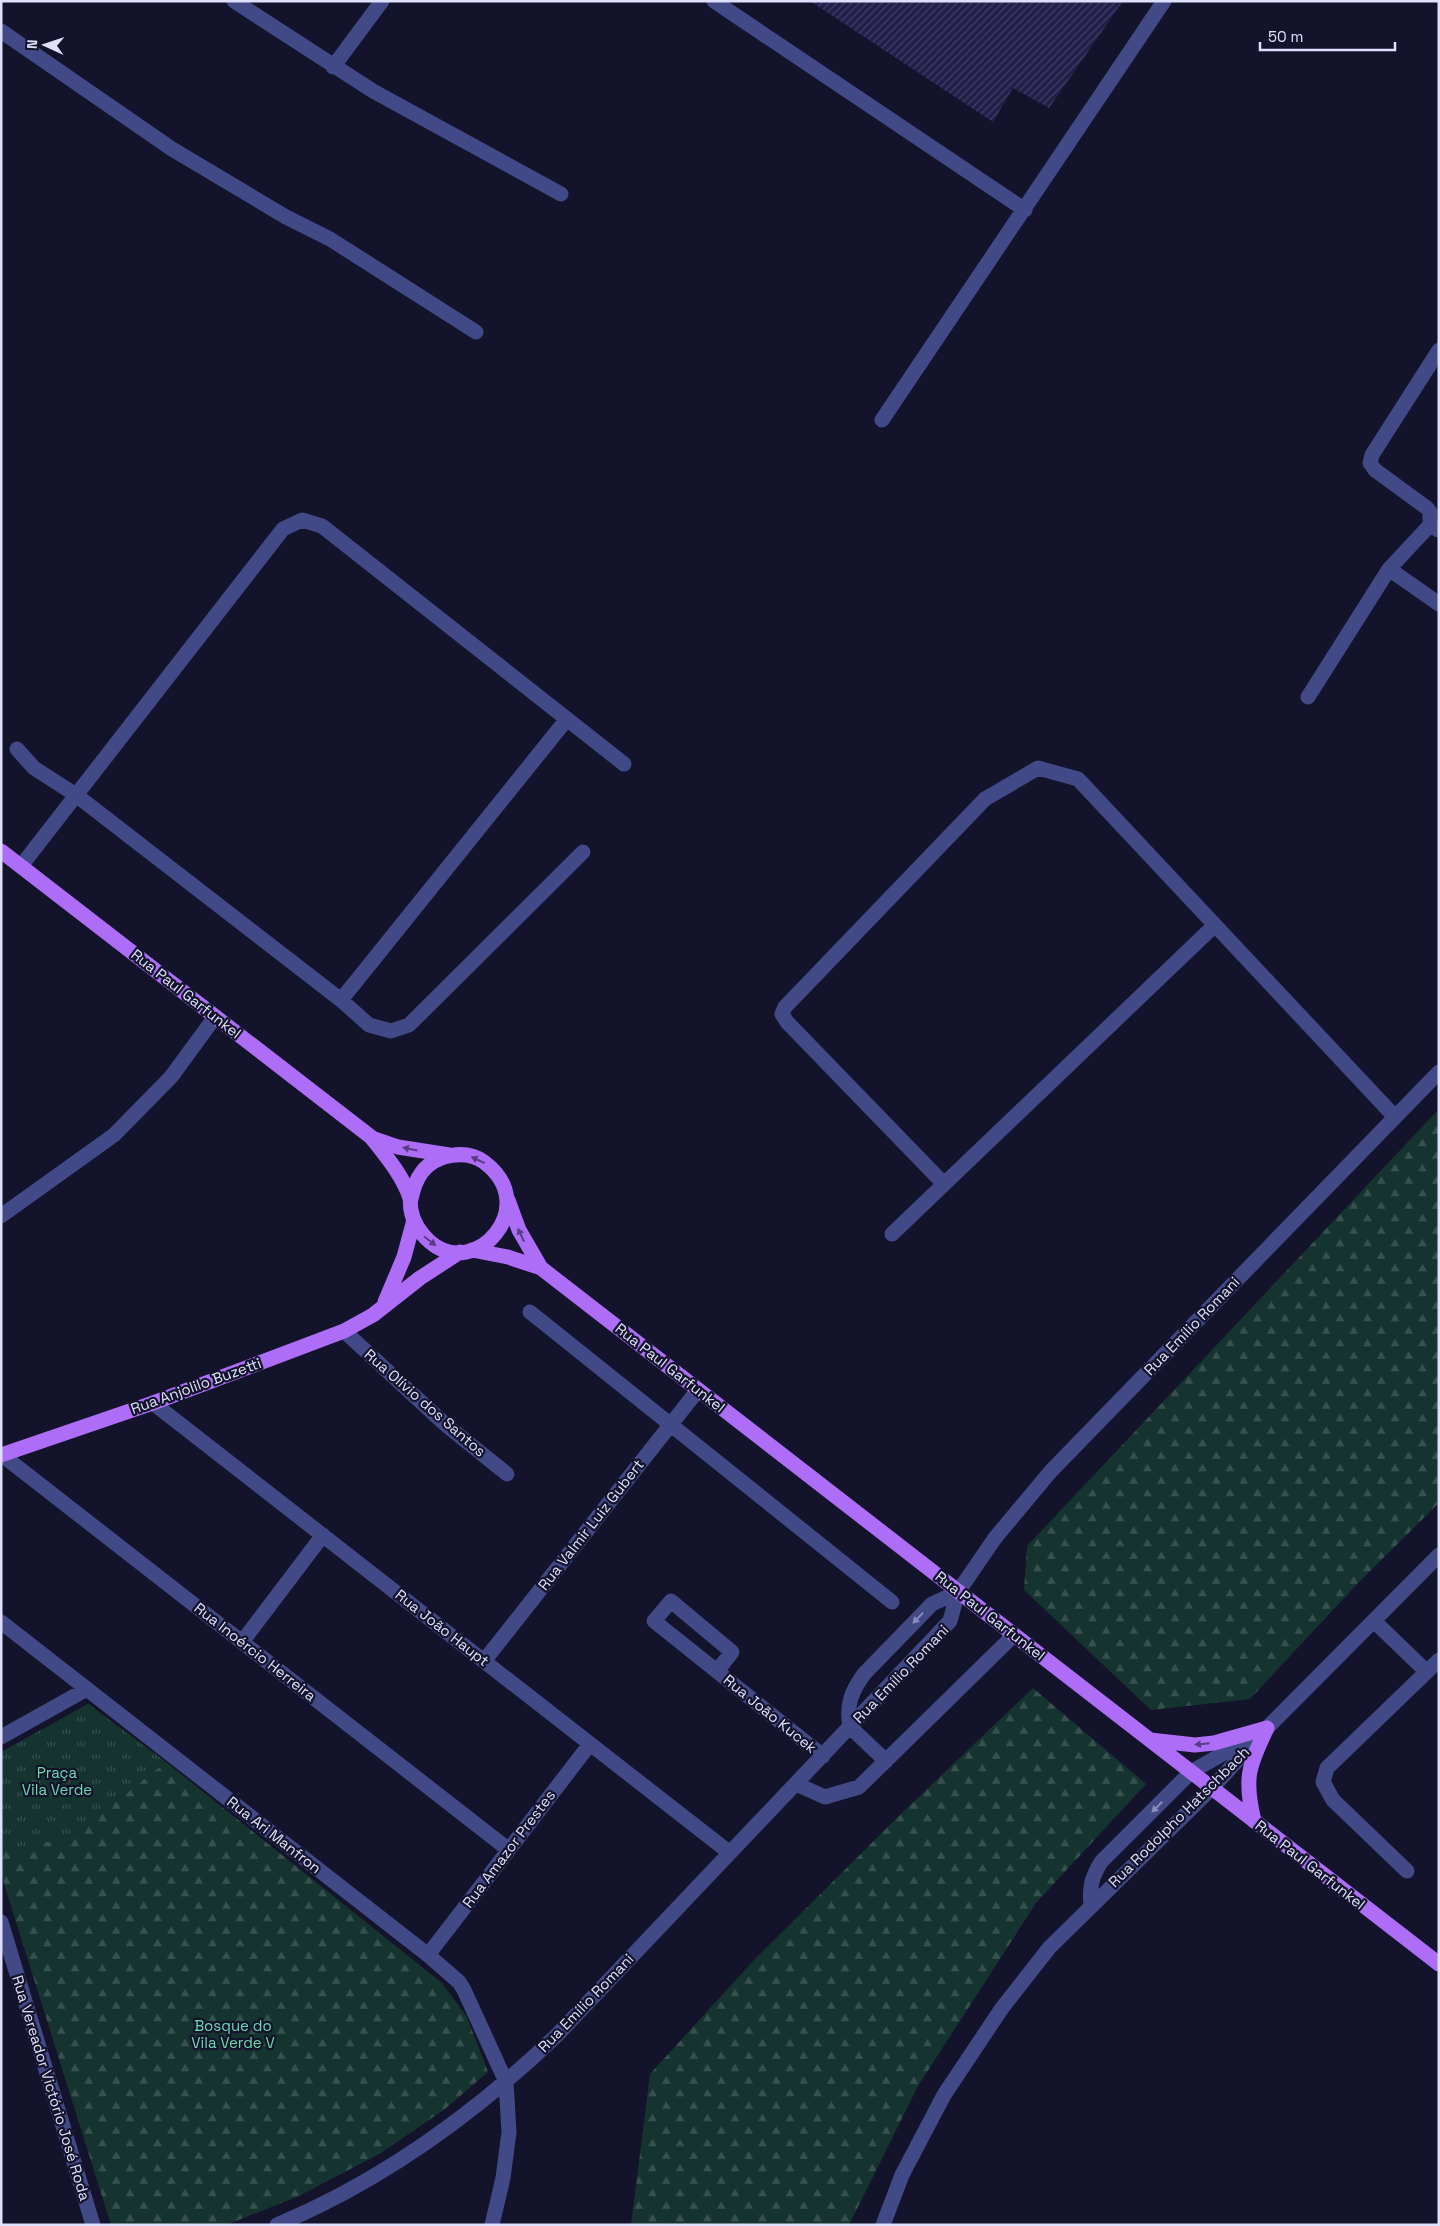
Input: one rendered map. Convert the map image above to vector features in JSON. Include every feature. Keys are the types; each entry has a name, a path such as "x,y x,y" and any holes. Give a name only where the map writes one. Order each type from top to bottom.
{"main road":[{"name":"Rua Paul Garfunkel","path":"1,851 372,1138 394,1168 410,1199"},
{"name":"Rua Paul Garfunkel","path":"372,1138 406,1149 450,1155"},
{"path":"450,1155 466,1155 481,1160 494,1170 503,1183 507,1198 506,1212 495,1236 484,1245 466,1251 445,1250 432,1244 421,1233 414,1220 410,1199 415,1184 423,1170 436,1160 450,1155"},
{"name":"Rua Paul Garfunkel","path":"507,1198 522,1236 541,1268"},
{"path":"385,1304 404,1256 414,1220"},
{"name":"Rua Paul Garfunkel","path":"466,1251 508,1257 541,1268 1439,1964"},
{"name":"Rua Anjolilo Buzetti","path":"1,1455 154,1403 344,1331 373,1315 385,1304 466,1251"},
{"path":"1148,1739 1195,1745 1267,1728"},
{"path":"1254,1821 1248,1798 1250,1767 1267,1728"}],"street":[{"path":"234,1 373,92 561,194"},
{"path":"333,66 382,1"},
{"path":"714,1 1025,210"},
{"path":"882,420 1164,1"},
{"path":"1,32 172,149 286,217 330,239 476,332"},
{"path":"1308,697 1389,570 1434,528 1430,512 1427,508 1376,470 1370,463 1372,455 1439,350"},
{"path":"21,866 283,529 302,520 322,526 624,764"},
{"path":"1389,570 1439,604"},
{"path":"341,1000 567,719"},
{"path":"17,749 34,768 76,795 341,1000 369,1025 391,1031 409,1024 583,852"},
{"path":"944,1184 786,1022 782,1014 785,1007 985,799 1038,768 1078,779 1395,1117"},
{"path":"892,1234 1215,926"},
{"path":"1,1216 114,1135 171,1078 215,1017"},
{"name":"Rua Emílio Romani","path":"278,2225 294,2221 360,2183 464,2116 506,2082 558,2034 950,1622 958,1592 995,1538 1051,1471 1439,1072"},
{"path":"530,1312 892,1602"},
{"name":"Rua Olívio dos Santos","path":"344,1331 446,1425 507,1474"},
{"name":"Rua Valmir Luiz Gubert","path":"484,1661 698,1390"},
{"name":"Rua João Haupt","path":"154,1403 730,1853"},
{"name":"Rua Inoércio Herreira","path":"1,1455 509,1850"},
{"path":"242,1642 323,1535"},
{"name":"Rua Rodolpho Hatschbach","path":"883,2225 902,2175 922,2134 969,2057 1028,1973 1049,1948 1091,1905 1212,1788 1267,1728 1439,1555"},
{"name":"Rua Emílio Romani","path":"850,1727 848,1714 849,1700 864,1674 932,1604 958,1592"},
{"name":"Rua João Kucek","path":"716,1671 732,1652 671,1601 654,1621 716,1671 822,1756"},
{"path":"1374,1620 1427,1672"},
{"name":"Rua Ari Manfron","path":"1,1622 428,1955 459,1982 506,2082"},
{"path":"796,1784 825,1797 859,1787 1014,1635"},
{"path":"1407,1871 1333,1800 1323,1782 1327,1768 1439,1660"},
{"path":"1,1737 87,1690"},
{"path":"850,1727 886,1761"},
{"name":"Rua Rodolpho Hatschbach","path":"1091,1905 1090,1890 1093,1876 1102,1862 1191,1772 1267,1728"},
{"name":"Rua Amazor Prestes","path":"428,1955 590,1744"},
{"name":"Rua Vereador Victório José Roda","path":"1,1922 93,2225"},
{"path":"492,2225 503,2178 508,2139 506,2082"}],"green space":[{"path":"1439,1109 1439,1503 1360,1581 1250,1699 1151,1710 1024,1590 1027,1546"},
{"path":"1033,1688 1146,1784 1036,1903 918,2086 849,2225 631,2225 650,2074 754,1960 904,1811"},
{"name":"Bosque do Vila Verde V","path":"88,1704 166,1762 442,1983 467,2017 488,2072 445,2109 381,2153 299,2196 226,2225 111,2225 1,1874 1,1753"},
{"name":"Praça Vila Verde","path":"88,1704 166,1762 73,1836 1,1853 1,1752"}],"building":[{"path":"810,1 1123,1 1049,108 1013,88 993,122"}]}
